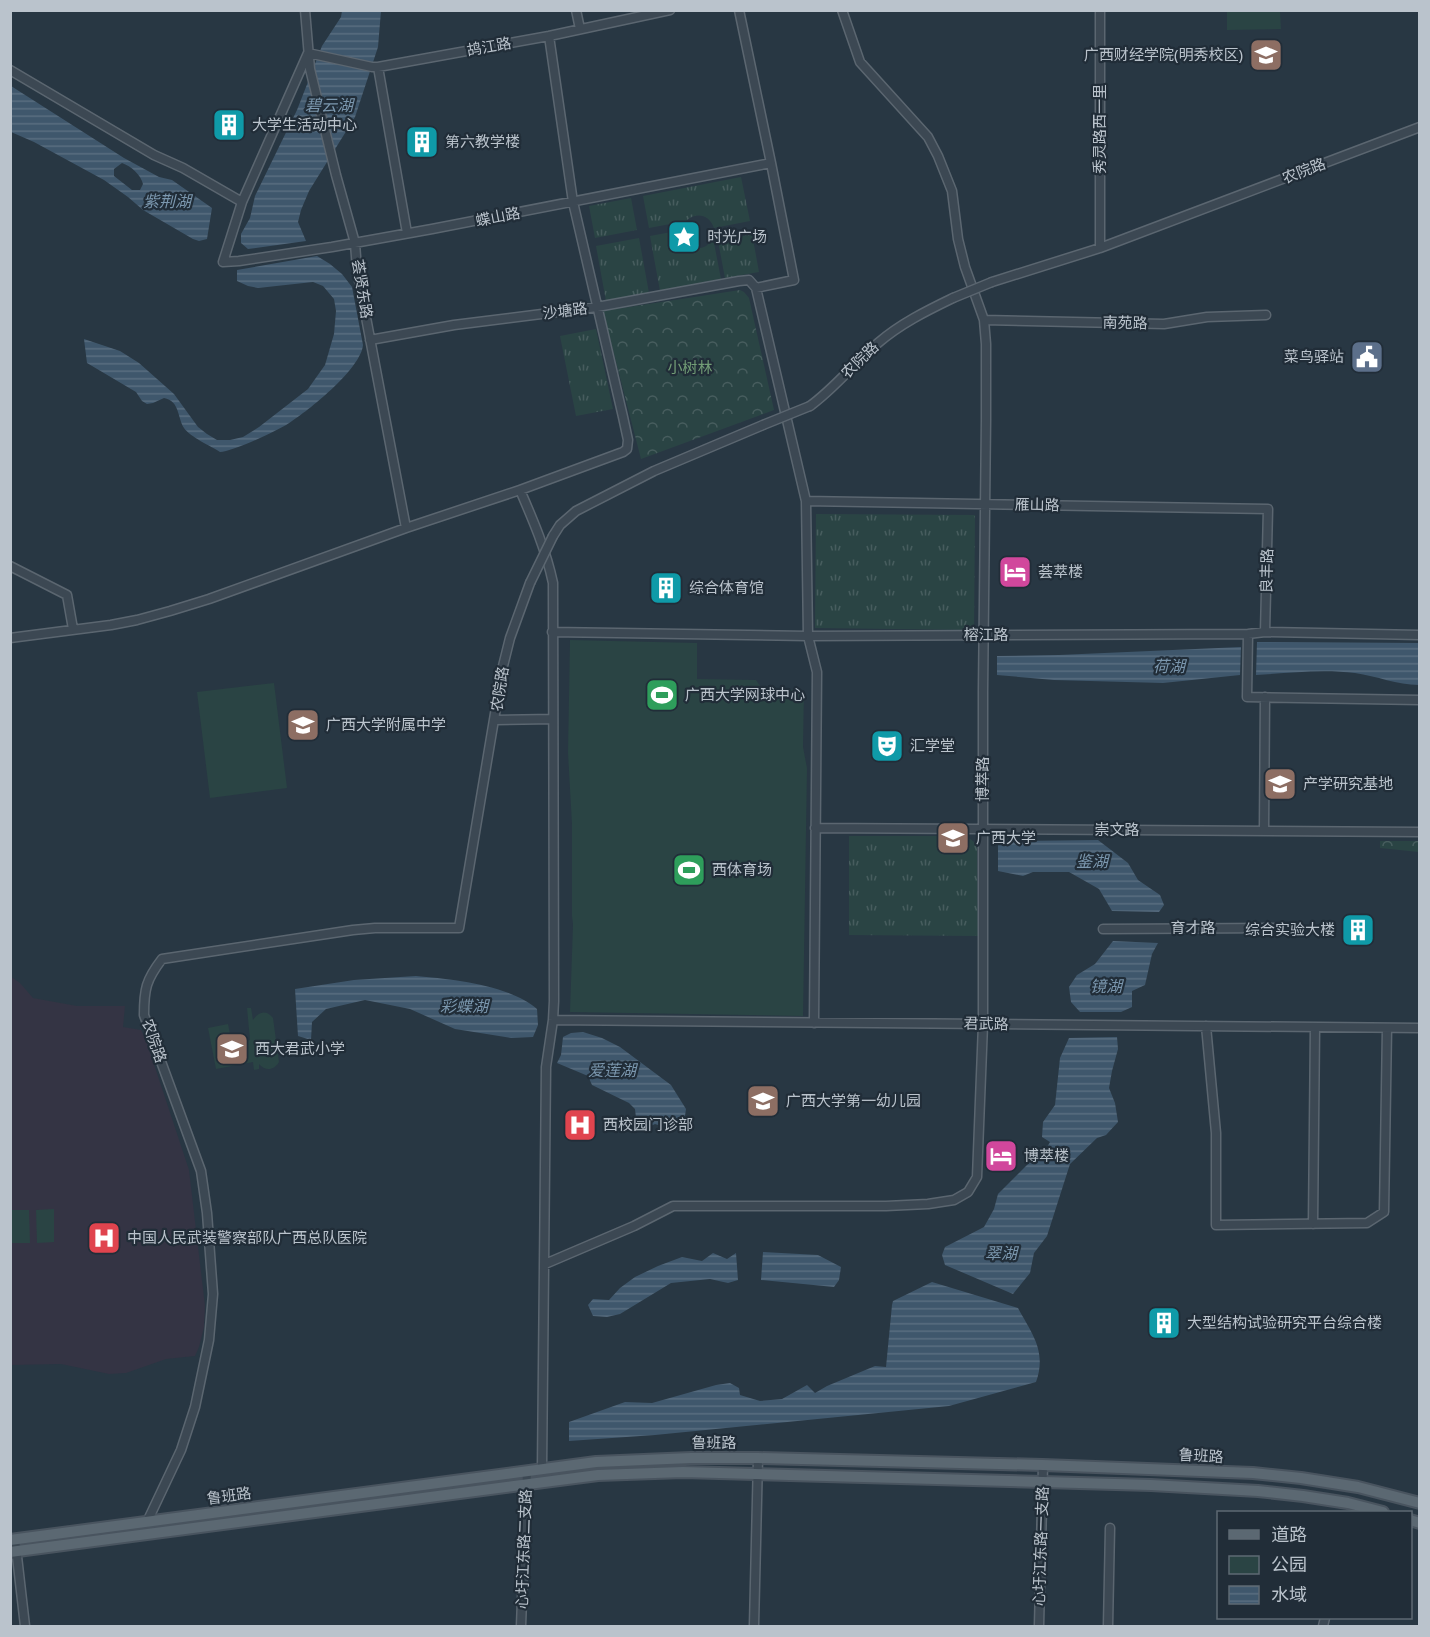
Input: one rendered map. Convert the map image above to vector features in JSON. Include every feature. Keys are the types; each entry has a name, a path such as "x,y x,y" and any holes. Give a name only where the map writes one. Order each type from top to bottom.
{"main road":[{"name":"鲁班路","path":"13,1539 608,1461 692,1458 1043,1465 1253,1473 1358,1487 1419,1503"},
{"name":"鲁班路","path":"13,1551 598,1475 683,1472 1151,1485 1258,1491 1348,1503 1379,1511"}],"street":[{"name":"荟贤东路","path":"305,10 312,54 310,69 355,243 357,270 406,528"},
{"path":"576,10 580,29"},
{"name":"鸪江路","path":"312,54 375,67 549,36 670,10"},
{"path":"738,10 794,280 756,288 807,501 808,636 817,672 814,1023"},
{"name":"博萃路","path":"545,1264 634,1226 673,1206 928,1204 954,1200 969,1192 977,1177 983,1024 986,344 984,321 958,239 952,191 938,156 927,137 861,62 842,10"},
{"name":"秀灵路西一里","path":"1100,10 1100,248"},
{"path":"10,638 128,622 170,611 623,452 629,445 573,202 549,36"},
{"path":"10,70 154,155 183,168 242,202 312,54"},
{"path":"375,67 407,233"},
{"name":"农院路","path":"147,1522 181,1450 195,1407 209,1340 213,1294 207,1213 201,1171 144,1016 144,996 150,974 162,959 353,930 459,928 503,666 510,638 530,583 553,536 560,525 576,511 654,471 810,406 825,395 867,352 892,331 919,314 953,298 993,282 1100,248 1419,127"},
{"name":"蝶山路","path":"242,202 223,262 355,243 771,163"},
{"name":"沙塘路","path":"370,340 454,325 597,307 739,281 749,280 756,288"},
{"name":"南苑路","path":"984,321 1164,324 1207,317 1266,315"},
{"path":"520,490 548,561 553,583 553,1020 546,1067 542,1469"},
{"name":"雁山路","path":"807,501 1268,509"},
{"name":"良丰路","path":"1265,632 1268,509"},
{"path":"10,566 67,595 73,629"},
{"name":"榕江路","path":"552,632 808,636 1248,634 1265,632 1419,635"},
{"path":"1248,634 1247,697 1419,700"},
{"path":"1264,831 1265,698"},
{"path":"495,720 553,719"},
{"name":"崇文路","path":"815,828 1419,832"},
{"name":"育才路","path":"1103,929 1284,928"},
{"name":"君武路","path":"553,1020 1419,1028"},
{"path":"1206,1026 1216,1133 1216,1225 1368,1224 1384,1212 1387,1028"},
{"path":"1313,1224 1315,1027"},
{"path":"754,1626 758,1458"},
{"name":"心圩江东路一支路","path":"1039,1626 1043,1465"},
{"name":"心圩江东路二支路","path":"521,1626 526,1471"},
{"path":"1108,1626 1110,1528"},
{"path":"13,1539 25,1626"}],"shaded area":[{"name":"中国人民武装警察部队广西总队医院","path":"10,976 20,983 33,998 77,1006 125,1006 123,1027 141,1030 146,1040 189,1170 205,1306 204,1327 195,1356 166,1359 126,1373 109,1374 61,1364 11,1365"}],"green space":[{"path":"1227,11 1280,11 1281,29 1227,30"},
{"path":"741,177 750,221 714,228 706,217 694,216 686,221 649,228 643,196"},
{"path":"631,198 637,230 595,238 589,206"},
{"path":"682,230 684,241 692,247 703,247 713,238 721,279 660,291 650,236"},
{"path":"752,234 759,272 725,278 718,241"},
{"path":"639,238 649,293 606,301 596,246"},
{"name":"小树林","path":"740,290 749,298 774,410 641,459 603,311"},
{"path":"596,329 613,409 576,416 560,336"},
{"path":"816,514 975,515 974,630 815,628"},
{"name":"西体育场","path":"570,640 697,643 697,679 756,680 762,689 804,690 803,747 807,768 803,1016 570,1012 573,924 572,824 568,753"},
{"path":"274,683 287,788 210,798 197,692"},
{"path":"849,836 961,836 973,841 977,848 978,936 849,935"},
{"path":"1380,841 1419,841 1419,852 1380,848"},
{"path":"247,1008 251,1008 253,1020 262,1013 268,1013 273,1018 279,1062 275,1067 269,1069 259,1064 259,1069 254,1070 253,1062 216,1069 208,1028 228,1024 232,1044 250,1040"},
{"path":"54,1209 54,1242 37,1243 36,1210"},
{"path":"12,1210 29,1210 30,1243 12,1243"}],"water":[{"name":"碧云湖","path":"342,11 381,11 378,47 355,117 309,191 301,210 298,222 306,241 248,249 241,243 241,234 250,218 255,196 297,110 322,46 341,17"},
{"name":"紫荆湖","path":"11,86 124,158 159,177 172,180 212,208 207,239 199,241 193,239 143,210 104,180 11,132","holes":["122,163 140,177 143,184 140,190 132,190 114,176 114,169"]},
{"path":"317,256 342,274 352,287 363,345 354,365 334,387 287,425 268,434 220,452 184,428 173,402 164,398 147,404 136,392 87,363 84,339 120,351 139,363 174,394 198,427 207,434 217,440 243,437 308,389 325,365 334,334 336,311 334,299 323,286 313,282 258,288 237,281 237,270"},
{"path":"1257,642 1419,643 1419,685 1403,684 1363,674 1330,671 1256,675"},
{"name":"荷湖","path":"1241,647 1240,675 1163,683 1054,680 997,675 997,656"},
{"name":"鉴湖","path":"1098,840 1128,863 1138,880 1160,895 1164,905 1159,912 1112,911 1099,889 1069,872 1033,872 1023,876 998,871 998,844 1005,841"},
{"name":"镜湖","path":"1113,941 1158,943 1152,954 1145,985 1132,991 1132,1007 1121,1012 1080,1012 1071,1002 1069,987 1077,975 1095,964"},
{"name":"彩蝶湖","path":"416,976 479,985 512,994 537,1009 538,1025 533,1037 511,1038 455,1029 410,1009 365,1000 326,1009 312,1022 311,1040 298,1036 295,989 354,980"},
{"name":"爱莲湖","path":"583,1032 620,1047 671,1085 686,1109 683,1129 674,1130 655,1124 633,1127 636,1118 635,1109 629,1103 592,1085 588,1076 557,1063 561,1055 563,1037 571,1033"},
{"name":"翠湖","path":"1117,1037 1118,1049 1109,1088 1115,1103 1118,1122 1106,1135 1097,1138 1070,1164 1047,1236 1034,1253 1030,1273 1013,1294 945,1265 942,1255 945,1247 984,1227 994,1209 998,1194 1039,1153 1046,1149 1050,1142 1042,1137 1043,1122 1055,1105 1060,1058 1069,1038"},
{"path":"763,1252 818,1255 841,1267 839,1280 834,1287 761,1280"},
{"path":"713,1253 727,1259 736,1253 738,1280 728,1283 710,1279 671,1283 620,1314 607,1317 593,1316 588,1305 593,1299 609,1300 635,1277 658,1266 682,1257 702,1261"},
{"path":"932,1282 1018,1308 1033,1335 1039,1352 1039,1371 1036,1382 949,1406 655,1435 569,1441 569,1422 625,1402 652,1403 730,1383 739,1388 740,1395 760,1401 782,1399 807,1385 815,1393 875,1366 886,1367 893,1301"}],"place":[{"name":"广西财经学院(明秀校区)","path":"1266,55"},
{"name":"大学生活动中心","path":"229,125"},
{"name":"第六教学楼","path":"422,142"},
{"name":"时光广场","path":"684,237"},
{"name":"菜鸟驿站","path":"1367,357"},
{"name":"荟萃楼","path":"1015,572"},
{"name":"综合体育馆","path":"666,588"},
{"name":"广西大学网球中心","path":"662,695"},
{"name":"广西大学附属中学","path":"303,725"},
{"name":"汇学堂","path":"887,746"},
{"name":"产学研究基地","path":"1280,784"},
{"name":"广西大学","path":"953,838"},
{"name":"西体育场","path":"689,870"},
{"name":"综合实验大楼","path":"1358,930"},
{"name":"西大君武小学","path":"232,1049"},
{"name":"广西大学第一幼儿园","path":"763,1101"},
{"name":"西校园门诊部","path":"580,1125"},
{"name":"博萃楼","path":"1001,1156"},
{"name":"中国人民武装警察部队广西总队医院","path":"104,1238"},
{"name":"大型结构试验研究平台综合楼","path":"1164,1323"}]}
